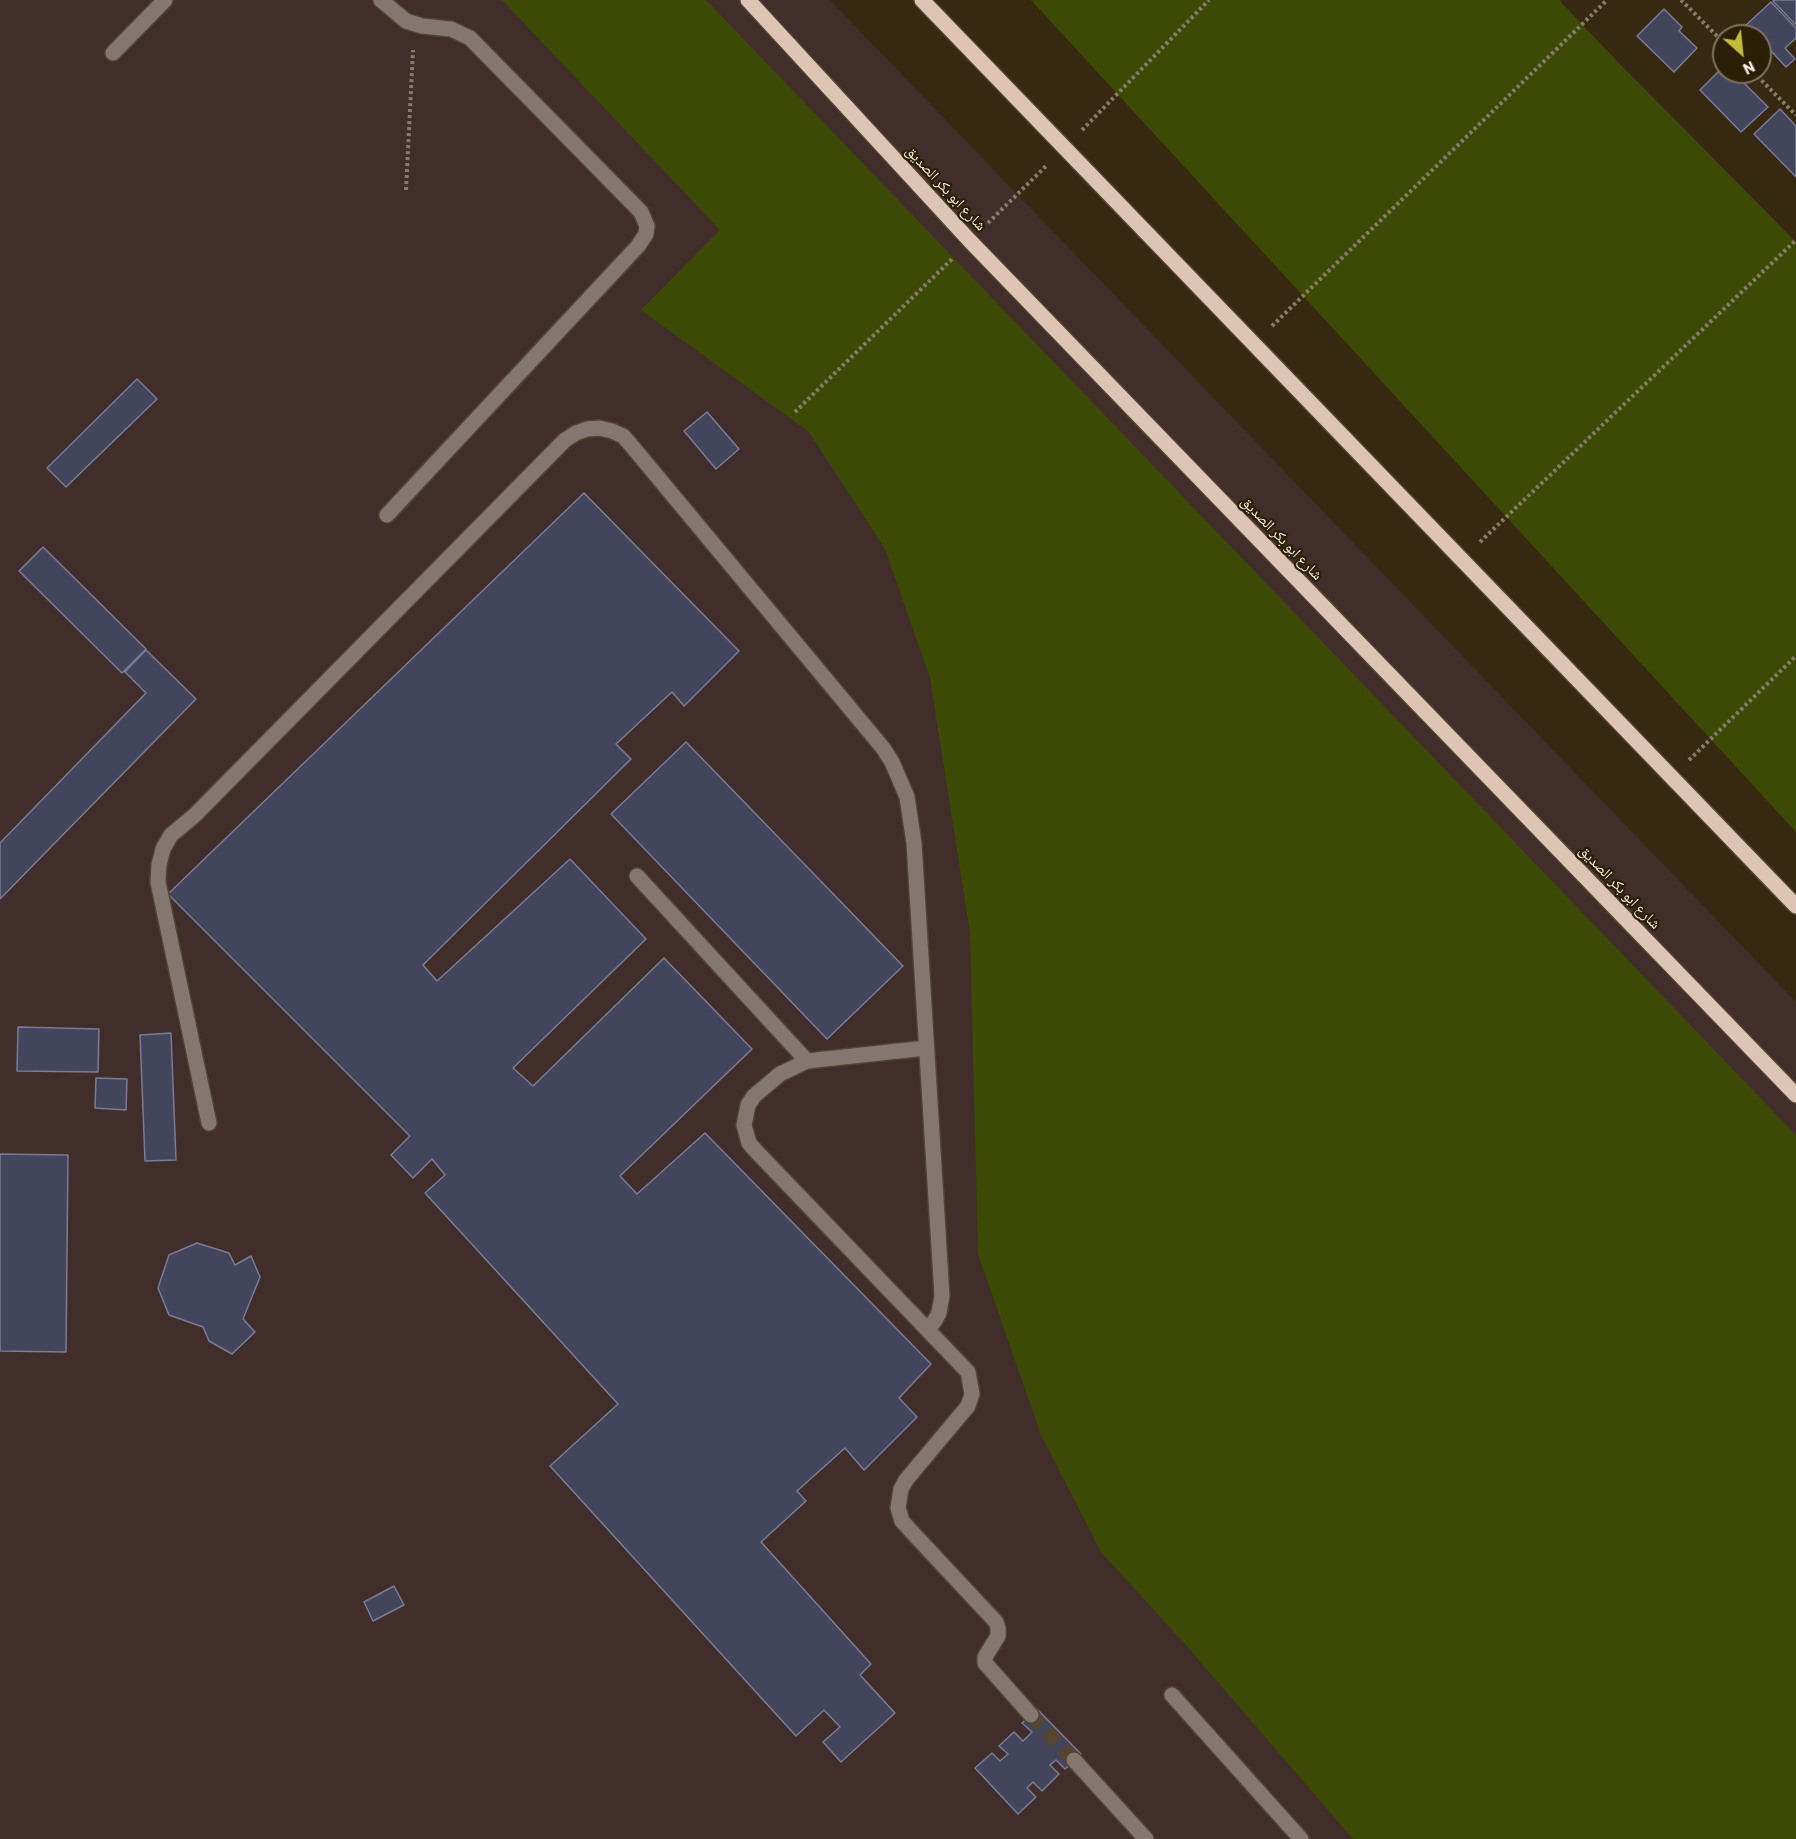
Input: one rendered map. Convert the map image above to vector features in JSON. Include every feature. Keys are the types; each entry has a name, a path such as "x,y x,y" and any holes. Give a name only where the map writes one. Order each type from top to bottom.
{"main road":[{"name":"شارع ابو بكر الصديق","path":"748,0 970,241 1796,1095"},
{"path":"922,0 1796,906"}],"lane":[{"path":"114,53 165,0"},
{"path":"381,0 398,17 414,24 451,29 470,38 641,212 646,226 646,234 638,246 387,515"},
{"path":"209,1123 158,882 159,865 171,835 195,814 565,440 587,429 612,430 623,436 631,445 892,762 907,797 914,843 942,1305 934,1322 927,1328"},
{"path":"637,876 807,1061"},
{"path":"926,1048 807,1061 780,1074 754,1096 748,1105 744,1125 749,1143 968,1372 972,1394 969,1406 906,1480 901,1489 898,1508 902,1521 996,1622 998,1636 985,1657 985,1663 1031,1715"},
{"path":"1172,1695 1301,1839"},
{"path":"1074,1760 1146,1839"}],"path":[{"path":"795,412 1065,148 1209,0"},
{"path":"1254,344 1607,0"},
{"path":"1681,0 1712,31"},
{"path":"406,190 414,24"},
{"path":"1765,84 1796,115"},
{"path":"1462,560 1796,240"},
{"path":"1671,777 1796,656"}],"shaded area":[{"path":"0,0 830,0 1796,1002 1796,1839 0,1839"}],"green space":[{"path":"502,0 706,0 1796,1135 1796,1839 1353,1839 1185,1644 1101,1552 1041,1435 978,1254 970,933 930,678 885,549 809,432 641,310 720,230"},
{"path":"1031,0 1559,0 1796,242 1796,832"}],"building":[{"path":"1796,0 1796,25 1773,1"},
{"path":"1771,2 1796,28 1796,38 1785,48 1795,59 1786,67 1772,52 1772,24 1747,24"},
{"path":"1664,9 1682,27 1679,31 1697,48 1674,72 1637,36"},
{"path":"1712,78 1712,84 1745,84 1768,107 1741,132 1700,90"},
{"path":"1780,109 1796,126 1796,177 1754,134"},
{"path":"137,379 157,399 66,487 47,468"},
{"path":"707,412 739,449 716,469 684,431"},
{"path":"584,493 739,651 684,706 672,692 616,744 631,759 423,965 437,981 570,859 646,939 513,1068 533,1086 664,958 752,1049 620,1176 637,1194 705,1133 931,1364 899,1398 917,1417 864,1470 845,1448 797,1491 806,1501 761,1542 871,1664 860,1675 895,1713 841,1762 823,1742 840,1727 824,1710 796,1736 550,1466 618,1404 425,1193 445,1175 432,1159 413,1178 391,1155 410,1136 168,894"},
{"path":"43,547 146,649 122,673 19,571"},
{"path":"146,650 196,699 0,899 0,843 146,693 125,672"},
{"path":"686,742 903,966 827,1039 611,814"},
{"path":"18,1027 99,1029 98,1072 17,1071"},
{"path":"171,1033 176,1160 145,1161 140,1035"},
{"path":"96,1078 127,1079 126,1110 95,1108"},
{"path":"0,1154 68,1155 66,1352 0,1351"},
{"path":"197,1243 229,1253 235,1265 251,1256 260,1277 243,1319 255,1332 232,1354 209,1341 203,1327 169,1315 158,1288 169,1255"},
{"path":"394,1586 404,1605 373,1621 364,1602"},
{"path":"1037,1709 1081,1754 1065,1769 1056,1760 1050,1765 1059,1774 1042,1791 1033,1782 1027,1788 1036,1797 1018,1814 975,1768 992,1753 1000,1761 1008,1754 999,1746 1014,1732 1023,1741 1032,1732 1022,1723"}],"tunnel":[{"path":"1031,1715 1074,1760"}]}
